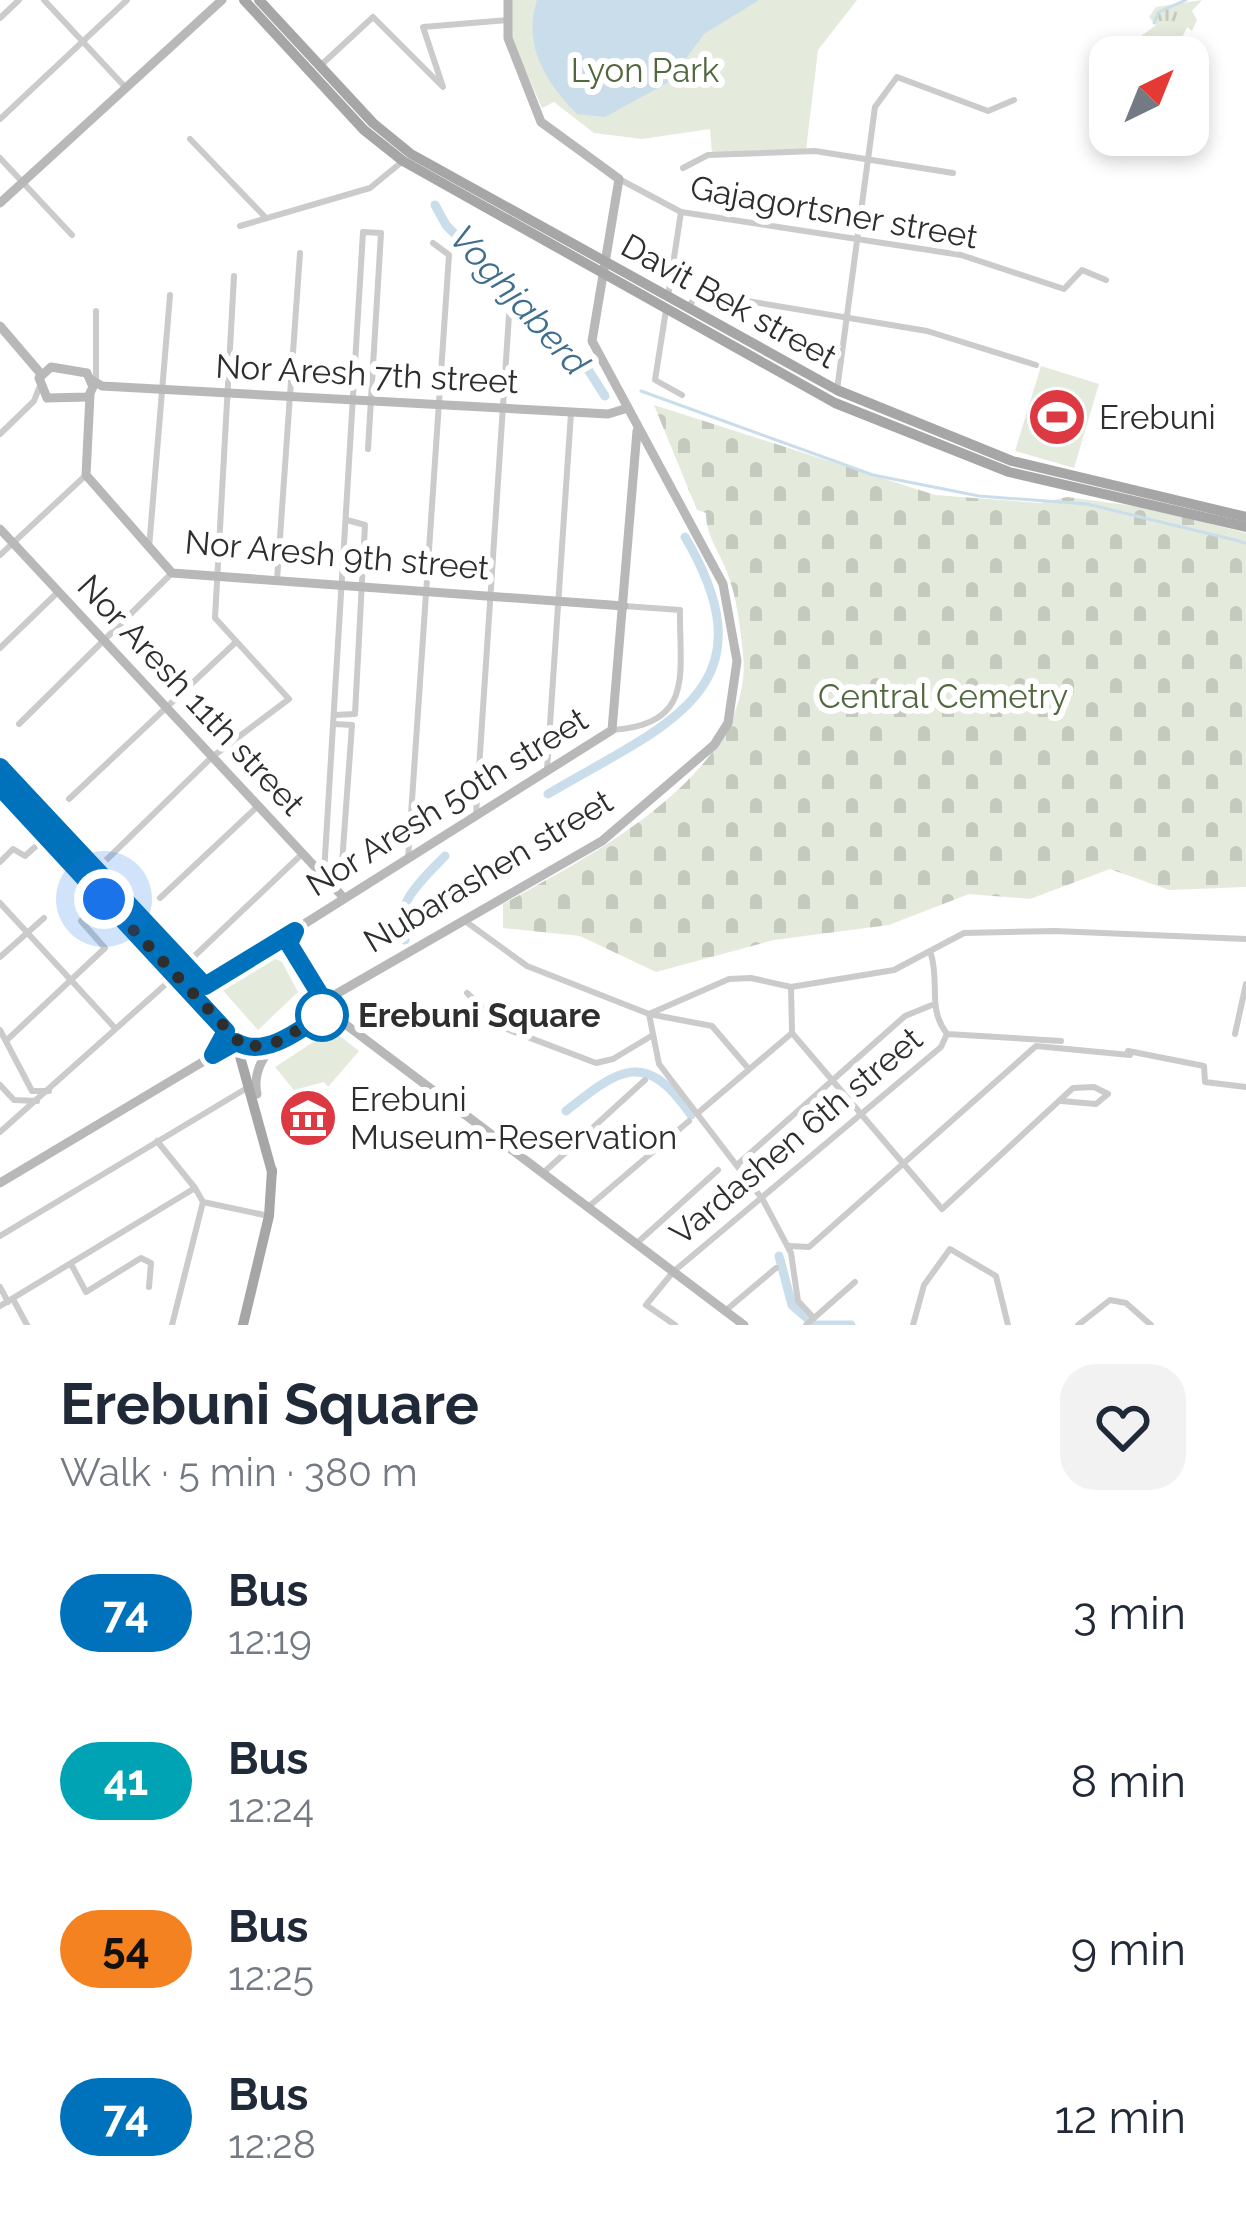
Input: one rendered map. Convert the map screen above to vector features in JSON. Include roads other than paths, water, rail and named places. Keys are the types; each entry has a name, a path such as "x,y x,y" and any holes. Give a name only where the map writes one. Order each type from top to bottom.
{"main road":[{"path":"0,203 222,0"},
{"name":"Davit Bek street","path":"244,0 364,130 403,161 667,304 835,403 1009,472 1246,527"},
{"name":"Davit Bek street","path":"259,0 373,123 411,154 604,269"},
{"path":"508,0 508,38 541,122 619,179"},
{"name":"Nubarashen street","path":"324,1001 602,841 714,745 728,723 736,661 724,584 592,341 619,179"},
{"name":"Davit Bek street","path":"667,304 687,309 837,391 1012,461 1246,517"},
{"path":"0,326 42,368 83,370 92,392 86,475"},
{"path":"42,368 40,396 92,392"},
{"name":"Nor Aresh 7th street","path":"92,392 160,389 571,413 616,414 628,408"},
{"name":"Nor Aresh 50th street","path":"295,931 612,730 637,426"},
{"path":"636,459 654,461"},
{"name":"Nor Aresh 9th street","path":"86,475 172,573 624,606"},
{"name":"Nor Aresh 11th street","path":"0,529 344,898"},
{"path":"0,767 205,986"},
{"path":"0,788 236,1042 254,1092 272,1172 269,1216 243,1325"},
{"path":"193,995 295,931"},
{"path":"289,944 295,931"},
{"path":"274,943 289,944"},
{"path":"289,944 337,1018 744,1325"},
{"path":"320,1017 324,1001"},
{"path":"0,1183 236,1042 256,1048 280,1041 320,1017 337,1018"},
{"path":"213,1055 226,1031"},
{"path":"254,1092 258,1064 280,1041"}],"street":[{"path":"0,18 19,0"},
{"path":"44,0 126,88"},
{"path":"0,119 127,0"},
{"path":"320,67 373,17 443,87 423,27 508,20"},
{"path":"837,391 872,112 898,77 988,111 1014,100"},
{"path":"190,139 267,219"},
{"path":"683,168 708,155 815,151 953,173"},
{"path":"0,158 72,235"},
{"path":"240,226 370,188 403,161"},
{"name":"Gajagortsner street","path":"619,179 681,212 961,255 1064,289 1082,270 1106,280"},
{"path":"681,212 655,380 682,395"},
{"path":"326,879 363,232 381,233 368,449"},
{"path":"408,859 448,255 433,243"},
{"path":"278,580 300,253"},
{"path":"96,870 212,757 289,696 215,620 234,276"},
{"path":"687,309 699,293 927,332 1036,365"},
{"path":"149,548 170,295"},
{"path":"92,392 96,311"},
{"path":"476,818 509,315"},
{"path":"0,434 40,396"},
{"path":"547,775 571,413"},
{"path":"0,555 86,475"},
{"path":"334,719 355,714 365,525 346,520"},
{"path":"19,724 172,573"},
{"path":"0,647 58,592"},
{"path":"612,730 631,729 673,707 681,694 680,610 624,606"},
{"path":"69,799 236,642"},
{"path":"326,879 342,863 352,725 334,719"},
{"path":"160,898 258,806"},
{"path":"0,862 13,848 25,856 46,837"},
{"path":"184,964 302,854"},
{"path":"8,1039 105,948 81,921 104,899"},
{"path":"0,903 116,1028"},
{"path":"0,957 44,918"},
{"path":"465,921 527,966 649,1014 712,1026 748,1068"},
{"path":"649,1014 729,979 791,987 894,970 964,933 1055,931 1246,939"},
{"name":"Vardashen 6th street","path":"675,1325 646,1305 673,1272 941,1047 946,1034 932,1005 936,974 931,954"},
{"path":"0,1132 175,976"},
{"path":"1235,1034 1246,984"},
{"path":"791,987 792,1033 938,1207 948,1208 1061,1100 1080,1086 1102,1089 1108,1096 1096,1104 1061,1100"},
{"path":"467,993 504,1028 596,1063 653,1035"},
{"name":"Vardashen 6th street","path":"738,1164 905,1016 932,1005"},
{"path":"649,1014 659,1064 738,1164 789,1246 798,1301 811,1320 855,1282"},
{"path":"0,1030 32,1091 50,1091"},
{"path":"698,1113 792,1033"},
{"name":"Vardashen 6th street","path":"946,1034 1043,1038 1204,1066 1205,1082 1246,1088"},
{"path":"789,1246 809,1246 1036,1046 1130,1054"},
{"path":"542,1174 645,1080"},
{"path":"0,1085 14,1100 38,1101"},
{"path":"0,1236 157,1141 254,1092"},
{"path":"587,1208 689,1121"},
{"path":"157,1141 203,1202 172,1325"},
{"name":"Vardashen 6th street","path":"634,1243 718,1170"},
{"path":"7,1302 195,1188"},
{"path":"203,1202 269,1216"},
{"path":"913,1325 924,1285 950,1249 993,1273 1008,1325"},
{"path":"71,1264 86,1292 141,1258 151,1263 149,1287"},
{"path":"724,1311 776,1268"},
{"path":"0,1287 27,1325"},
{"path":"1078,1325 1110,1300 1126,1303 1151,1325"}],"water":[{"path":"537,0 759,0 704,34 669,82 605,117 577,114 547,76 533,32"}],"waterway":[{"path":"1154,23 1159,12 1186,0"},
{"name":"Voghjaberd","path":"435,205 446,225 589,371 605,396"},
{"path":"641,391 873,475 979,496 1087,504 1239,541"},
{"name":"Voghjaberd","path":"548,794 666,723 694,697 712,668 718,632 710,589 685,537"},
{"path":"1241,542 1246,543"},
{"name":"Voghjaberd","path":"405,940 405,905 445,856"},
{"name":"Voghjaberd","path":"566,1111 601,1084 631,1072 660,1080 691,1115"},
{"name":"Voghjaberd","path":"779,1256 792,1305 815,1325"},
{"name":"Voghjaberd","path":"819,1325 851,1325"}],"place":[{"name":"Erebuni","path":"1057,417"},
{"name":"Erebuni Square","path":"322,1015"},
{"name":"Erebuni Museum-Reservation","path":"308,1118"}],"park label":[{"name":"Lyon Park","path":"645,70"},
{"name":"Central Cemetry","path":"943,696"}]}
